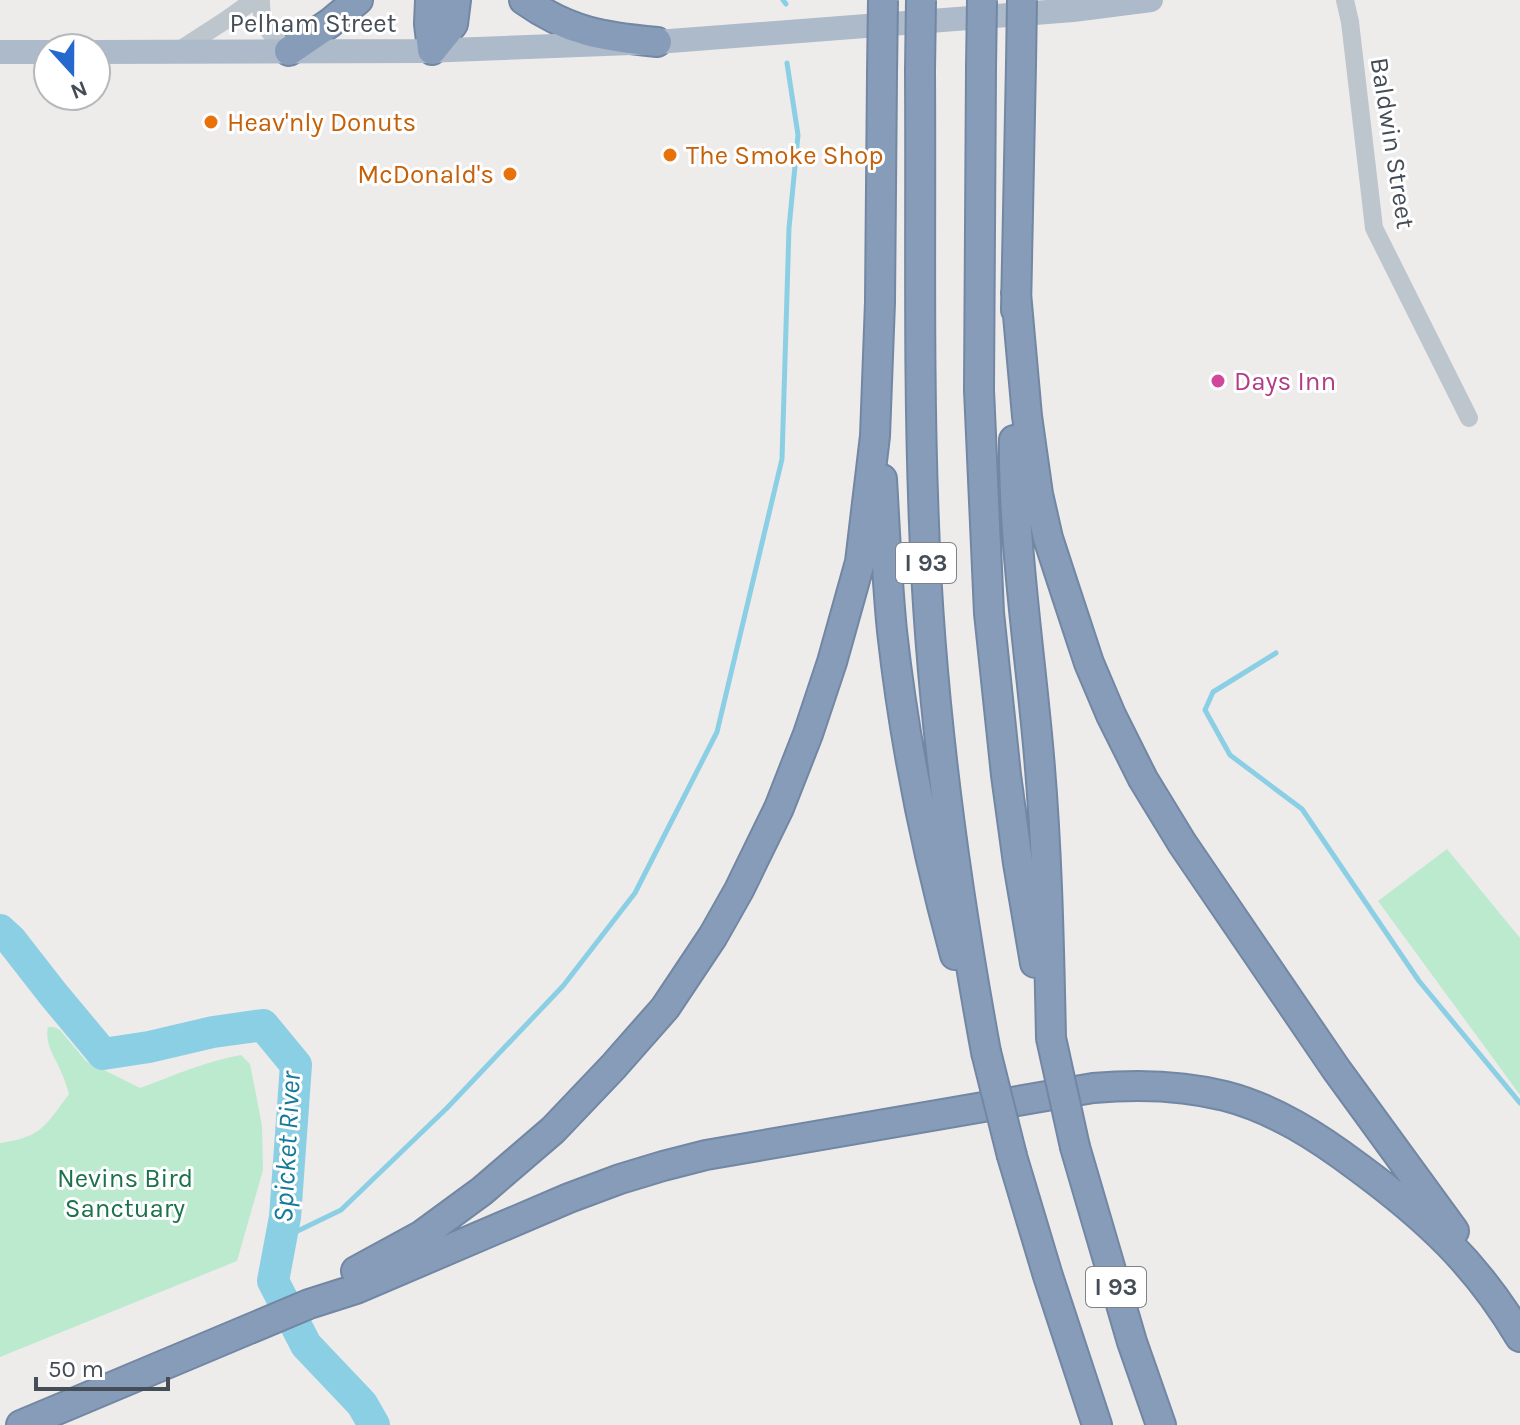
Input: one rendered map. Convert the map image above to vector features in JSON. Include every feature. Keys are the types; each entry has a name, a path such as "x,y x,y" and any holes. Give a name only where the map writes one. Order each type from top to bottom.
{"highway":[{"path":"289,51 358,0"},
{"path":"430,0 432,50"},
{"path":"432,50 453,24 456,0"},
{"path":"524,0 563,23 588,32 657,42"},
{"path":"309,1304 351,1274 435,1226 520,1161 584,1098 665,1008 713,936 779,808 832,662 860,562 875,436 880,302 883,0"},
{"name":"I 93","path":"921,0 920,336 924,526 936,708 958,877 986,1052 1012,1156 1097,1425"},
{"name":"I 93","path":"982,0 979,390 994,674 1018,863 1033,952 1075,1147 1132,1342 1161,1425"},
{"path":"1022,0 1014,455 1039,748 1051,1038"},
{"path":"1016,293 1027,416 1038,494 1048,538 1089,663 1111,715 1143,779 1182,843 1336,1069 1446,1218 1520,1337"},
{"path":"876,395 892,631 903,712 937,889 963,984 986,1052"},
{"path":"21,1425 309,1304 356,1289 620,1179 706,1155 1093,1088 1169,1086 1225,1096 1254,1105 1303,1129 1419,1214 1494,1297"}],"main road":[{"name":"Pelham Street","path":"112,52 432,50 657,42 1045,13 1151,0"},
{"path":"0,52 32,52"}],"street":[{"path":"178,51 254,0"},
{"path":"261,0 260,11 268,30 289,51"},
{"name":"Baldwin Street","path":"1345,0 1374,228 1469,418"}],"green space":[{"path":"1447,849 1520,938 1520,1095 1378,901"},
{"name":"Nevins Bird Sanctuary","path":"48,1027 60,1030 86,1061 140,1088 202,1065 241,1055 250,1064 254,1084 262,1126 263,1170 237,1261 0,1357 0,1143 34,1133 69,1094 49,1046"}],"waterway":[{"path":"783,0 786,4"},
{"path":"281,1239 341,1210 447,1108 563,986 635,893 717,732 782,459 789,228 798,135 787,63"},
{"path":"1276,653 1213,692 1205,710 1230,755 1302,809 1419,981 1520,1103"},
{"name":"Spicket River","path":"0,930 103,1054 263,1025 296,1065 285,1217 273,1281 306,1345 362,1404 374,1425"}],"place":[{"name":"Heav'nly Donuts","path":"211,122"},
{"name":"The Smoke Shop","path":"670,155"},
{"name":"McDonald's","path":"510,174"},
{"name":"Days Inn","path":"1218,381"}]}
